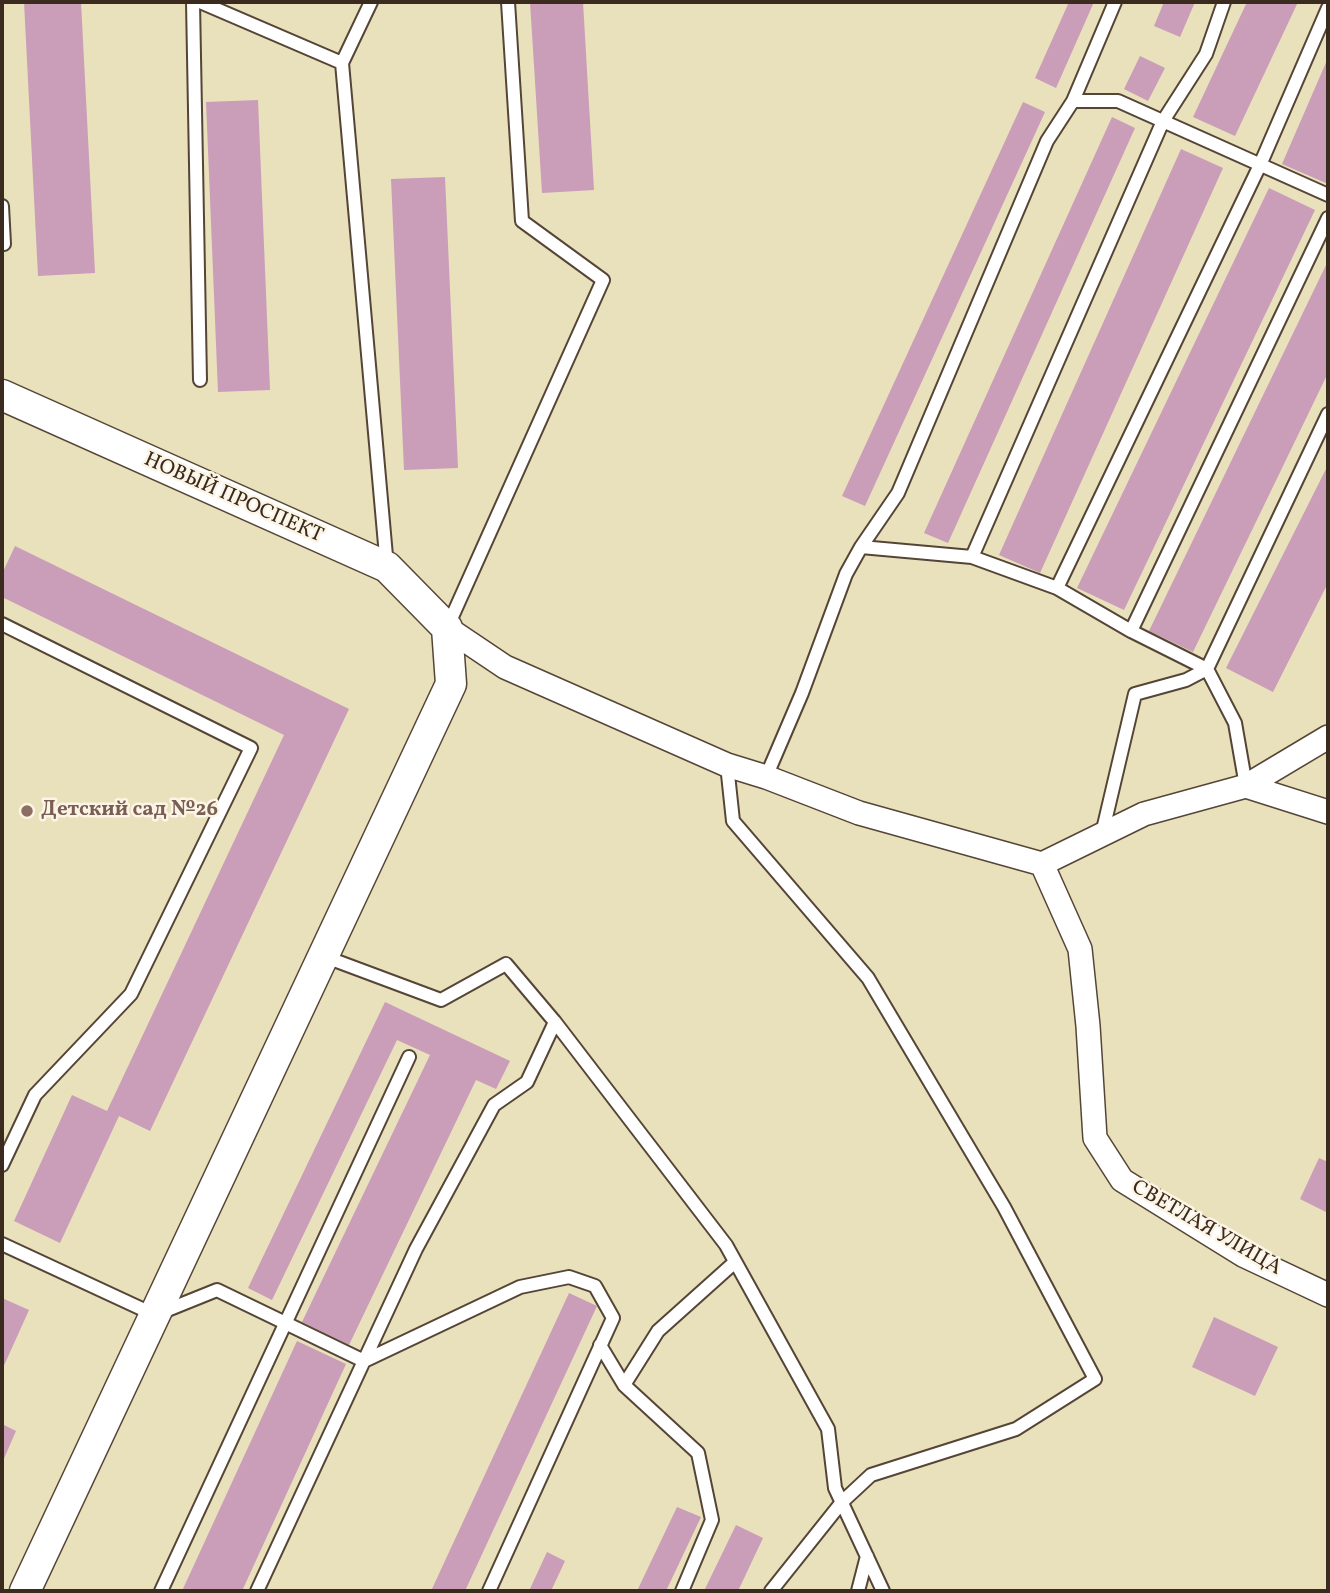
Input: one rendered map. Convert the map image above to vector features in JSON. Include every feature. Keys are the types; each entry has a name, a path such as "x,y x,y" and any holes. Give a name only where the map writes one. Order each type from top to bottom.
{"street":[{"name":"НОВЫЙ ПРОСПЕКТ","path":"2,395 387,567 447,628"},
{"path":"447,628 505,667 727,765 859,813 1042,864 1144,814 1246,786 1328,737"},
{"path":"25,1591 451,684 447,628"},
{"path":"1246,786 1328,812"},
{"name":"СВЕТЛАЯ УЛИЦА","path":"1042,864 1080,949 1095,1138 1122,1180 1243,1255 1328,1295"}],"lane":[{"path":"192,2 200,380"},
{"path":"200,2 342,64"},
{"path":"371,2 342,64 387,567"},
{"path":"447,628 603,280 522,221 508,2"},
{"path":"766,777 802,693 846,574 898,493 1047,141 1073,101 1115,2"},
{"path":"972,557 1163,121 1206,54 1224,2"},
{"path":"1057,588 1260,164 1328,8"},
{"path":"1073,101 1118,101 1328,195"},
{"path":"2,206 4,244"},
{"path":"1131,631 1328,218"},
{"path":"1102,834 1135,694 1186,680 1207,669 1328,414"},
{"path":"861,547 972,557 1057,588 1131,631 1207,669 1235,723 1246,786"},
{"path":"2,624 251,748 131,994 35,1095 2,1165"},
{"path":"727,765 733,821 868,978 1004,1207 1096,1379 1016,1429 871,1475 842,1502 771,1591"},
{"path":"323,956 441,1000 506,964 555,1022 726,1245 828,1429 835,1488 883,1591"},
{"path":"257,1591 416,1249 495,1105 527,1082 555,1022"},
{"path":"161,1591 409,1057"},
{"path":"2,1244 155,1315 217,1290 364,1361"},
{"path":"624,1385 658,1331 735,1262"},
{"path":"364,1361 520,1287 569,1277 595,1286 612,1318 489,1591"},
{"path":"600,1345 624,1385 698,1453 712,1520 682,1591"},
{"path":"858,1591 867,1556"}],"building":[{"path":"24,2 81,2 95,273 38,276"},
{"path":"530,2 583,2 594,190 542,193"},
{"path":"1069,2 1094,2 1056,88 1035,78"},
{"path":"1164,2 1195,2 1180,37 1154,26"},
{"path":"1247,2 1298,2 1235,136 1193,117"},
{"path":"1140,56 1165,68 1148,101 1124,89"},
{"path":"1328,58 1328,184 1282,164"},
{"path":"258,100 270,390 218,392 206,102"},
{"path":"1023,102 1045,112 865,506 842,496"},
{"path":"1112,117 1135,128 948,543 924,533"},
{"path":"1181,149 1223,168 1040,573 999,555"},
{"path":"445,177 458,468 404,470 391,179"},
{"path":"1269,188 1315,210 1124,610 1077,588"},
{"path":"1328,261 1328,373 1193,652 1149,631"},
{"path":"1328,465 1328,583 1273,692 1226,668"},
{"path":"15,546 349,709 150,1131 119,1116 60,1243 14,1221 72,1095 107,1111 284,735 2,597 2,574"},
{"path":"385,1002 510,1061 496,1089 476,1080 349,1345 302,1322 430,1055 397,1040 272,1300 248,1288"},
{"path":"1319,1158 1328,1162 1328,1213 1300,1199"},
{"path":"569,1293 597,1306 465,1591 431,1591"},
{"path":"2,1298 29,1310 2,1370"},
{"path":"1214,1317 1278,1347 1255,1396 1192,1367"},
{"path":"297,1341 346,1364 242,1591 182,1591"},
{"path":"2,1424 16,1431 2,1463"},
{"path":"677,1507 701,1517 666,1591 637,1591"},
{"path":"736,1525 763,1538 738,1591 704,1591"},
{"path":"547,1552 565,1561 551,1591 529,1591"}],"place":[{"name":"Детский сад №26","path":"27,811"}]}
